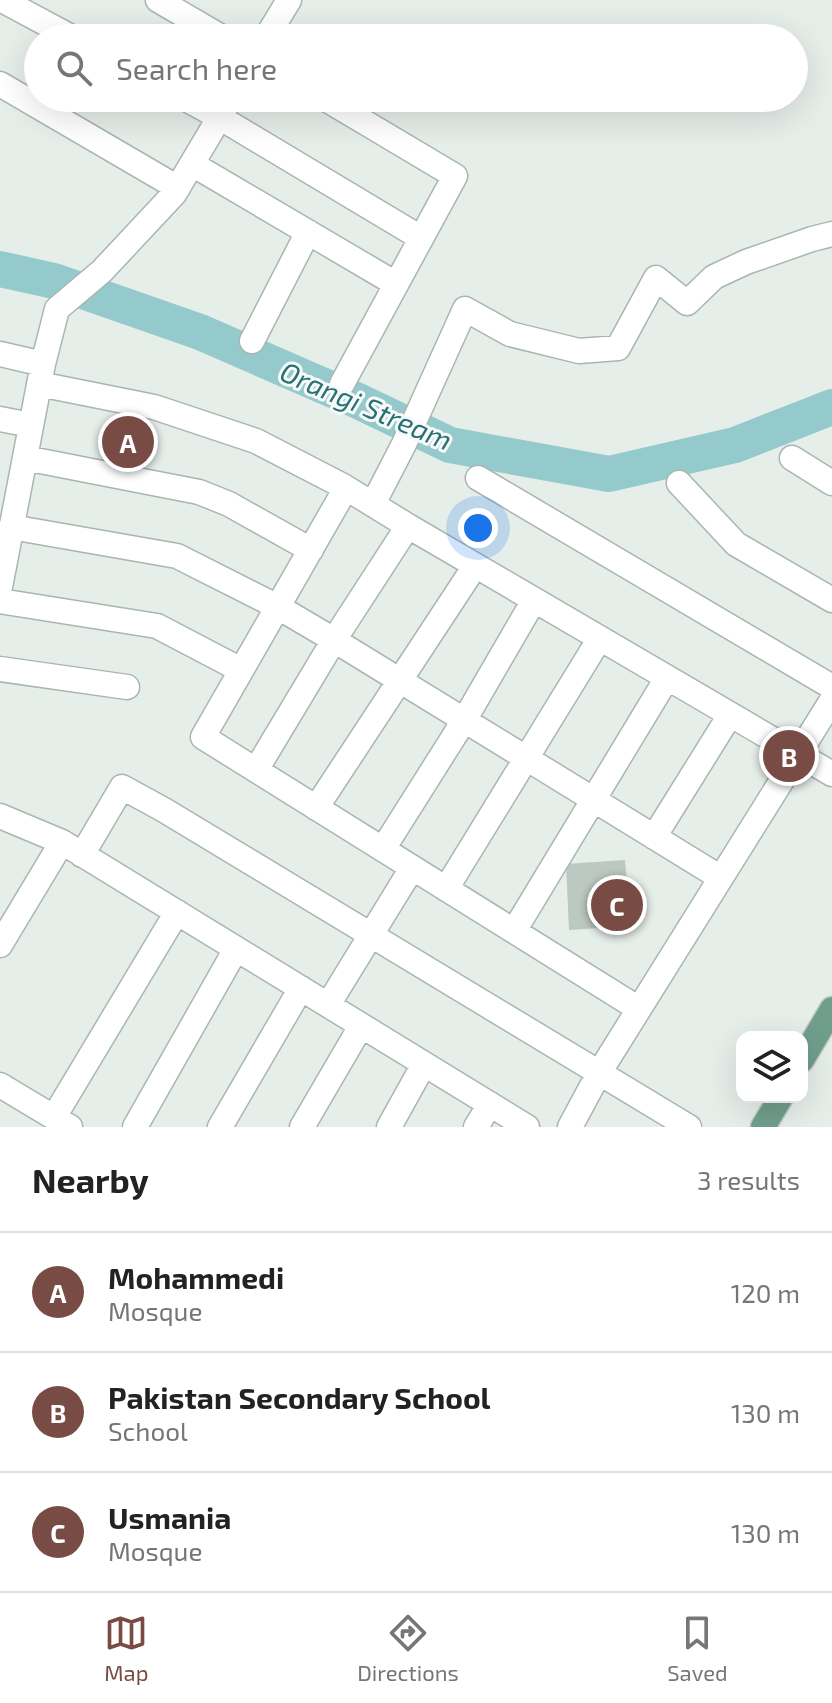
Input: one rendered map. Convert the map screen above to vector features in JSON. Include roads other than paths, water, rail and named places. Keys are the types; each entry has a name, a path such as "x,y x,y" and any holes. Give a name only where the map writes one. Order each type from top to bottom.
{"main road":[{"path":"808,1050 832,1009"},
{"path":"763,1127 777,1103"}],"street":[{"path":"2,0 47,24"},
{"path":"158,0 199,24"},
{"path":"274,24 289,0"},
{"path":"0,84 24,98"},
{"path":"48,112 178,188"},
{"path":"1,574 11,527 8,498 25,458 57,309 102,271 174,194 223,112"},
{"path":"231,112 421,238"},
{"path":"342,384 455,176 348,112"},
{"path":"192,164 396,284"},
{"path":"252,341 308,232"},
{"path":"373,504 404,444 465,309 510,334 579,351 618,348 656,278 687,303 714,277 746,262 832,234"},
{"path":"0,354 41,374 256,441 346,488 832,774"},
{"path":"0,419 31,425"},
{"path":"25,458 199,492 229,504 311,550"},
{"path":"792,458 832,483"},
{"path":"478,478 832,687"},
{"path":"679,483 736,544 832,600"},
{"path":"346,488 203,737 639,1009"},
{"path":"256,770 334,640 408,526"},
{"path":"11,527 177,556 278,607 334,640 721,878"},
{"path":"316,808 475,566"},
{"path":"383,849 465,719 534,600"},
{"path":"0,601 157,626 241,670"},
{"path":"446,889 600,638"},
{"path":"0,669 127,687"},
{"path":"514,931 667,678"},
{"path":"570,1127 599,1073 832,700"},
{"path":"654,837 730,715"},
{"path":"0,945 122,787 689,1127"},
{"path":"0,816 72,849 527,1127"},
{"path":"328,1005 412,868"},
{"path":"0,1085 62,1122 177,912"},
{"path":"135,1127 236,949"},
{"path":"220,1127 301,988"},
{"path":"302,1127 361,1026"},
{"path":"389,1127 424,1064"},
{"path":"476,1127 490,1104"}],"waterway":[{"name":"Orangi Stream","path":"0,269 54,281 200,332 450,445 609,474 735,445 832,407"}],"place":[{"name":"Mohammedi","path":"128,442"},
{"name":"Pakistan Secondary School","path":"789,756"},
{"name":"Usmania","path":"617,905"}]}
